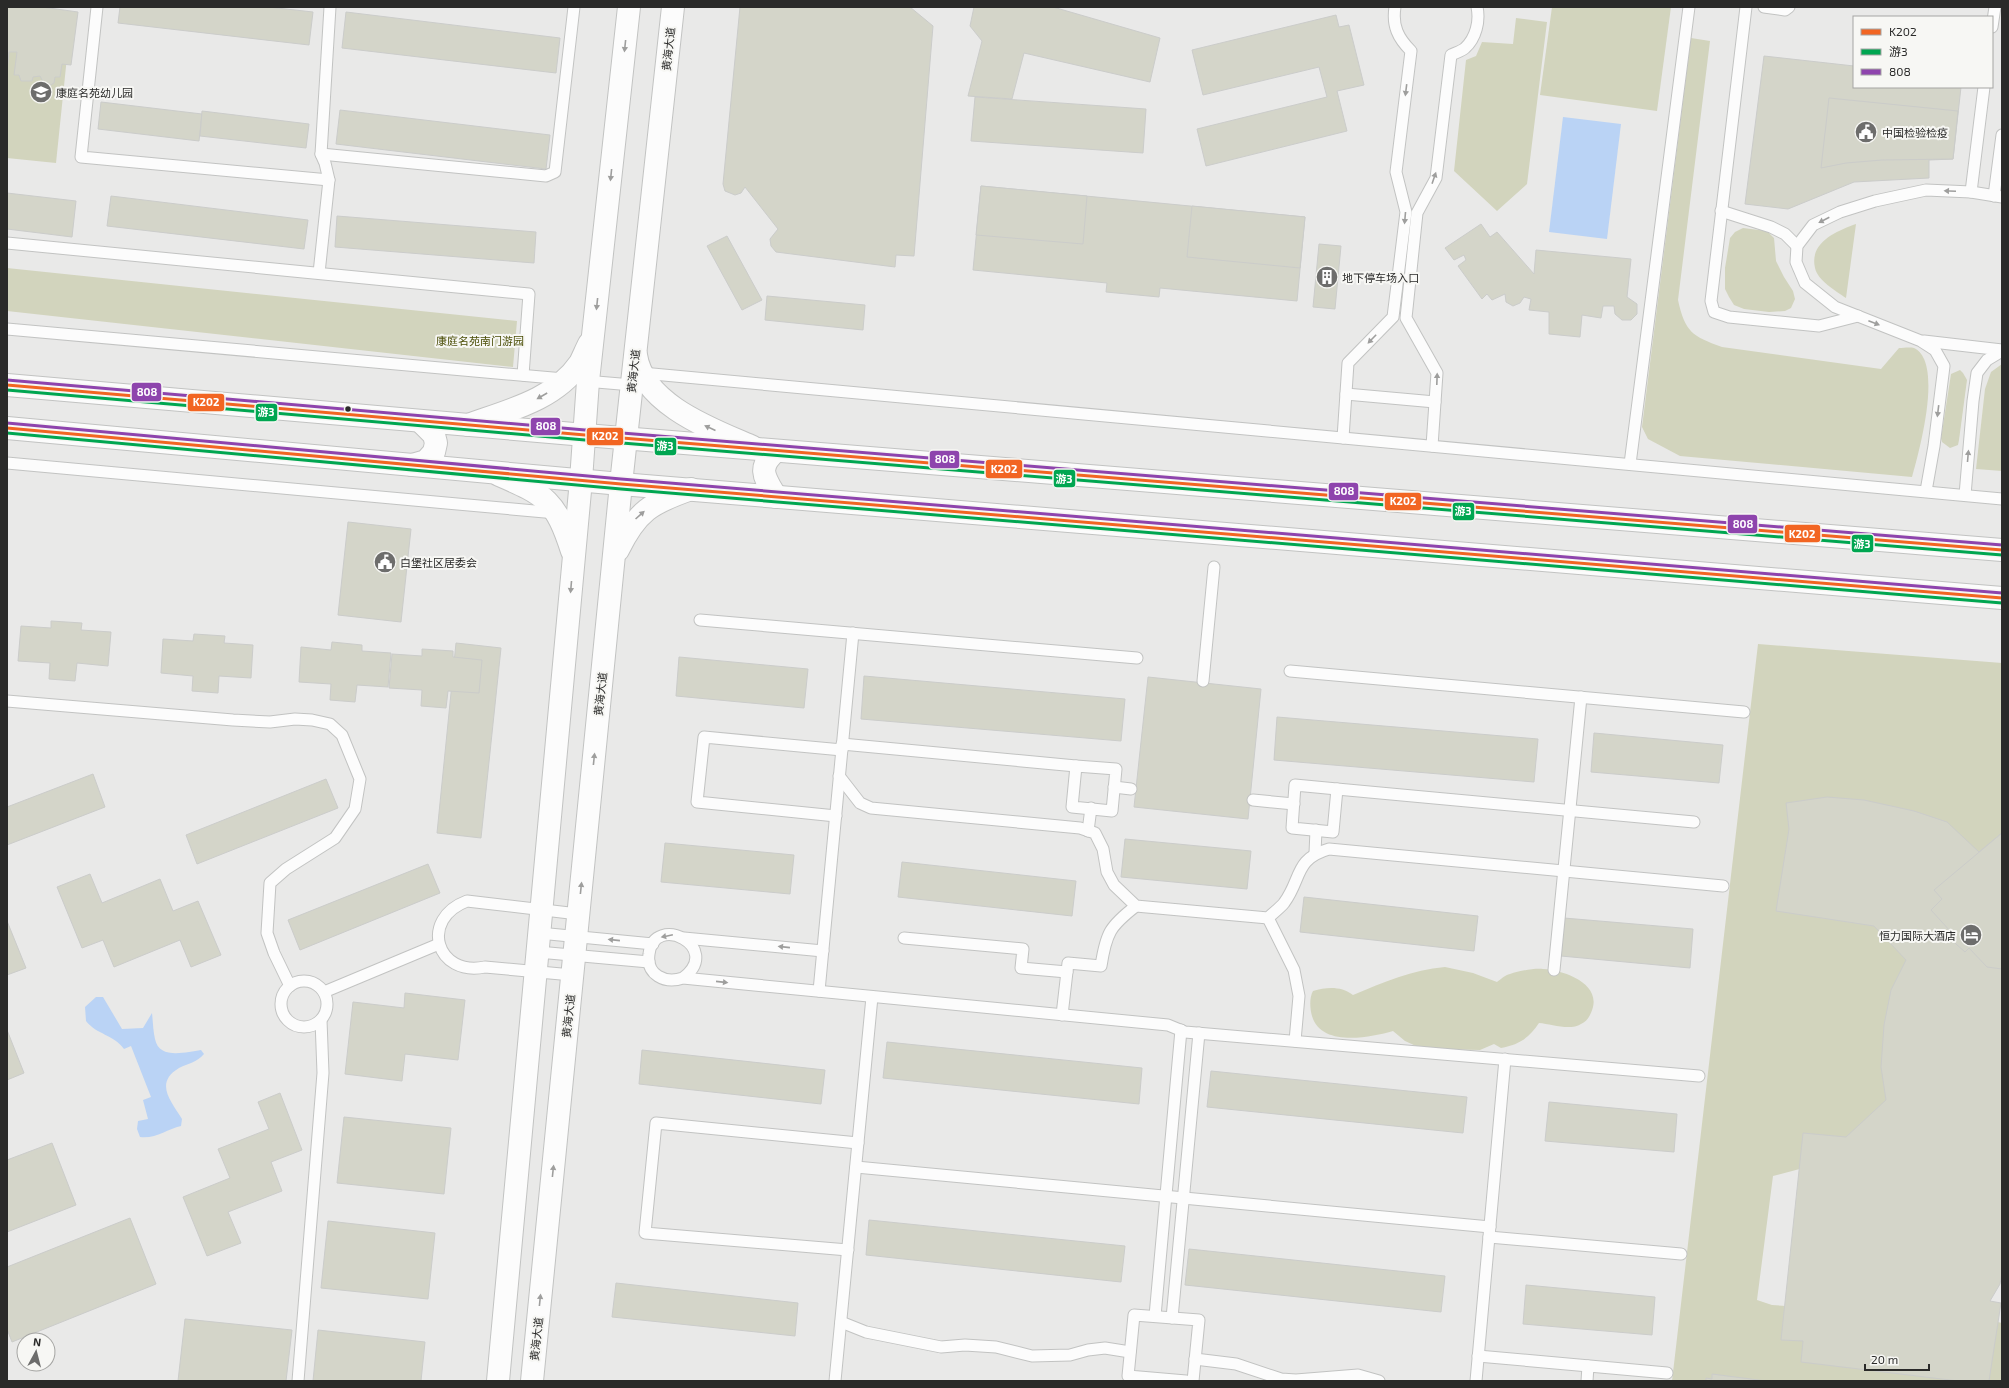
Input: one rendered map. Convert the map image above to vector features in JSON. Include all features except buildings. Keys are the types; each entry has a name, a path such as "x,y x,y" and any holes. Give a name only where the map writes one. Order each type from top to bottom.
{"main road":[{"path":"498,1381 574,558 567,514 581,480 588,381 629,7"},
{"name":"黄海大道","path":"532,1381 613,560 626,439 636,377 636,349 673,7"},
{"path":"468,425 528,404 549,392 566,379 580,363 594,336"},
{"path":"636,377 648,384 672,406 699,423 767,450"},
{"path":"7,385 626,439 2002,550"},
{"path":"412,465 426,461 434,452 436,443 434,435 420,421"},
{"path":"7,428 621,484 2002,598"},
{"path":"767,450 769,458 765,465 764,475 776,497"},
{"path":"494,473 531,488 567,514"},
{"path":"613,560 635,520 654,504 691,489"}],"lane":[{"path":"97,7 81,157 329,180"},
{"path":"319,273 329,180 325,163 320,154 330,7"},
{"path":"320,154 546,176 555,172 574,7"},
{"path":"1342,438 1348,363 1393,317 1406,212 1396,172 1411,51 1402,42 1396,30 1394,17 1395,7"},
{"path":"1432,446 1437,373 1406,318 1417,213 1436,178 1451,55 1465,48 1473,37 1478,23 1477,7"},
{"path":"1630,464 1690,7"},
{"path":"1746,7 1711,301 1714,312 1728,317 1819,326 1858,316"},
{"path":"1764,7 1785,10 1789,7"},
{"path":"1993,17 1994,7"},
{"path":"1971,192 1984,88"},
{"path":"1926,491 1934,446 1944,366 1935,350 1921,341 1835,307 1805,283 1796,262 1797,246 1813,225 1840,212 1861,205 1926,190 1971,192 1998,197 2002,135"},
{"path":"1721,211 1771,227 1785,234 1797,246"},
{"path":"7,243 529,294 523,375"},
{"path":"7,329 588,381 636,377 1432,446 2002,499"},
{"path":"1921,341 2002,351"},
{"path":"1965,495 1973,401 1977,373 1987,360 2002,351"},
{"path":"1346,394 1435,402"},
{"path":"7,463 567,514"},
{"path":"1203,681 1214,567"},
{"path":"700,620 1137,658"},
{"path":"819,991 852,634"},
{"path":"1290,671 1744,712"},
{"path":"1554,970 1581,697"},
{"path":"7,701 233,720 270,722 295,719 312,720 330,724 342,735 360,779 355,809 336,838 286,869 270,883 267,933 274,953 290,986"},
{"path":"836,816 697,802 704,737 1116,769 1112,811 1072,806 1076,766"},
{"path":"839,776 860,803 871,808 1080,828 1095,833 1103,849 1107,872 1114,885 1136,906 1268,918"},
{"path":"1337,789 1333,832 1292,828 1295,785 1694,822"},
{"path":"1114,787 1132,789"},
{"path":"1253,800 1294,804"},
{"path":"1088,831 1091,808"},
{"path":"1315,853 1316,830"},
{"path":"1268,918 1284,902 1304,863 1315,853 1329,849 1723,886"},
{"path":"578,914 466,901 456,905 447,912 441,922 438,933 439,944 444,954 452,962 462,968 473,969 538,952 649,962"},
{"path":"1062,1015 1068,963 1101,966 1105,943 1111,929 1121,917 1136,906"},
{"path":"1268,918 1294,970 1299,996 1295,1042"},
{"path":"538,952 574,956 652,944 665,935 673,934 684,938 823,951"},
{"path":"683,978 689,974 695,960 692,946 684,938"},
{"path":"904,938 1023,949 1021,968 1067,972"},
{"path":"324,992 439,944"},
{"path":"652,944 649,951 649,962 654,973 668,981 683,978 1168,1025 1181,1030 1199,1033 1699,1076"},
{"path":"538,952 574,956"},
{"path":"298,1381 323,1073 321,1020 328,1007 324,992 319,986 305,981 290,986 282,998 283,1013 287,1020 300,1027 308,1027 321,1020"},
{"path":"835,1381 872,997"},
{"path":"1155,1316 1181,1030"},
{"path":"1172,1318 1199,1033"},
{"path":"1476,1381 1505,1059"},
{"path":"848,1250 645,1233 645,1225 656,1124 858,1143"},
{"path":"856,1167 1166,1196 1681,1254"},
{"path":"1186,1381 1137,1379 1128,1376 1134,1315 1199,1320 1193,1381"},
{"path":"841,1322 866,1332 941,1347 965,1345 996,1347 1032,1356 1070,1355 1088,1350 1105,1348 1130,1352"},
{"path":"1478,1356 1667,1373"},
{"path":"1195,1359 1236,1364 1281,1379 1296,1380 1358,1375 1379,1381"},
{"path":"1587,1381 1588,1366"}],"green space":[{"path":"1552,7 1671,7 1657,111 1540,95"},
{"path":"1516,18 1547,22 1527,184 1497,211 1454,171 1466,60 1476,56 1482,42 1513,44"},
{"path":"1691,38 1710,41 1678,300 1687,326 1703,340 1722,347 1881,369 1899,348 1914,348 1923,357 1927,371 1928,388 1924,429 1912,477 1680,456 1648,439 1642,427"},
{"path":"7,51 67,57 56,163 7,158"},
{"path":"1856,224 1846,298 1823,281 1817,273 1814,259 1820,244 1826,239 1841,230"},
{"path":"1743,228 1767,231 1774,238 1776,261 1793,291 1795,299 1791,308 1785,311 1769,312 1744,309 1734,305 1729,297 1725,289 1725,268 1730,238 1735,232"},
{"name":"康庭名苑南门游园","path":"7,268 517,321 513,367 7,311"},
{"path":"2002,364 2002,471 1976,469 1985,389 1991,372"},
{"path":"1960,370 1967,380 1958,445 1950,448 1942,442 1941,438 1951,374"},
{"path":"1758,644 2002,663 2002,968 1875,1149 1773,1176 1757,1300 1772,1305 1985,1319 2002,1323 2002,1381 1672,1381"},
{"path":"1445,967 1473,973 1497,982 1503,977 1526,970 1543,969 1560,972 1585,984 1593,998 1593,1007 1587,1019 1577,1026 1566,1027 1539,1023 1527,1037 1518,1043 1501,1048 1494,1044 1480,1050 1437,1049 1416,1046 1405,1041 1393,1031 1359,1038 1335,1036 1325,1032 1317,1026 1312,1016 1310,1004 1313,991 1334,988 1344,990 1353,995 1387,981 1410,974"}],"water":[{"path":"1563,117 1621,124 1607,239 1549,232"},
{"path":"96,997 103,997 122,1029 143,1028 152,1013 155,1039 158,1046 162,1050 181,1053 201,1050 204,1054 195,1061 179,1068 167,1080 167,1092 182,1119 181,1126 151,1137 140,1137 137,1129 138,1121 148,1119 143,1100 151,1097 131,1046 124,1049 115,1040 90,1026 86,1021 85,1007"}],"transit line":[{"name":"808","path":"7,380 585,430 2002,545"},
{"name":"K202","path":"7,385 585,435 2002,550"},
{"name":"游3","path":"7,390 585,440 2002,555"},
{"name":"808","path":"7,423 621,479 2002,593"},
{"name":"K202","path":"7,428 621,484 2002,598"},
{"name":"游3","path":"7,433 621,489 2002,603"}],"place":[{"name":"康庭名苑幼儿园","path":"41,92"},
{"name":"中国检验检疫","path":"1866,132"},
{"name":"地下停车场入口","path":"1327,277"},
{"name":"白堡社区居委会","path":"385,562"},
{"name":"恒力国际大酒店","path":"1971,935"}]}
